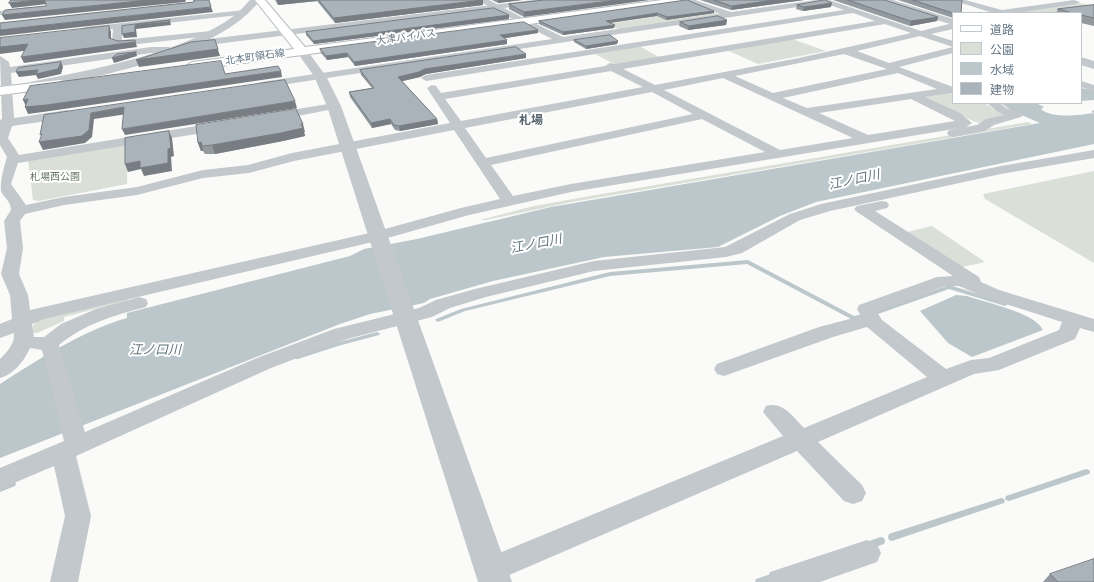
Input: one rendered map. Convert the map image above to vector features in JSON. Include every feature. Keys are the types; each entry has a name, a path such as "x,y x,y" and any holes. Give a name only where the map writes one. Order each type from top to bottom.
{"main road":[{"name":"北本町領石線","path":"260,0 302,51"},
{"name":"大津バイパス","path":"302,51 683,0"},
{"name":"北本町領石線","path":"178,68 302,51"},
{"path":"4,91 141,73"}],"street":[{"path":"4,91 95,72 187,44 235,20 246,12 255,0"},
{"path":"482,0 778,154"},
{"path":"187,44 202,44 552,0"},
{"path":"687,0 815,42"},
{"path":"247,87 827,0 854,11 952,44"},
{"path":"883,0 952,21"},
{"path":"894,0 952,21"},
{"path":"956,0 998,12"},
{"path":"1007,12 1073,1 1087,4"},
{"path":"0,6 36,5 0,12"},
{"path":"426,78 854,11"},
{"path":"79,30 246,12"},
{"path":"10,218 64,201 137,191 203,174 249,169 292,157 762,68 920,33 952,21"},
{"path":"438,97 886,22"},
{"path":"118,26 117,42 213,32"},
{"path":"806,112 950,90 893,68 827,46"},
{"path":"721,49 735,56"},
{"path":"3,70 151,50 169,50"},
{"path":"771,97 893,68 952,50"},
{"path":"302,51 320,76 334,106 492,576 801,439 971,367 992,365 1068,334 1079,324 993,294 962,281 943,281 826,332 724,369"},
{"path":"1082,56 1094,60"},
{"path":"0,59 6,64 3,70 8,119 3,124 2,138 8,154 9,168 2,185 17,202 10,218 15,248 10,274 19,295 21,323 24,338 13,359 0,371"},
{"path":"1082,60 1094,64"},
{"path":"415,62 509,202"},
{"path":"749,62 762,68"},
{"path":"724,75 866,139"},
{"path":"931,82 952,78"},
{"path":"1082,84 1094,88"},
{"path":"49,346 60,333 74,325 117,308 378,240 466,211 571,188 966,124 956,116 913,96"},
{"path":"0,332 38,314 403,235 464,218 492,214 584,195 981,128 990,122 1016,115 1002,110 994,104"},
{"path":"260,119 334,106"},
{"path":"3,124 76,113"},
{"path":"483,163 704,115"},
{"path":"8,154 230,124"},
{"path":"0,479 71,443 298,349 404,314 425,313 443,304 481,293 594,266 726,252 736,249 805,213 892,192 1094,154"},
{"path":"892,192 905,200 862,209 993,294"},
{"path":"869,314 875,324 944,379"},
{"path":"21,346 38,343 49,346"},
{"path":"49,346 71,443 78,516 64,582"},
{"path":"774,412 853,494"},
{"path":"780,582 867,553"}],"green space":[{"path":"1079,3 1090,5 1076,12 1019,12"},
{"path":"704,9 721,15 620,30 608,24"},
{"path":"792,39 826,51 758,64 729,51"},
{"path":"639,46 661,58 614,64 595,54"},
{"path":"952,93 952,104 986,104 1004,115 979,123 924,97"},
{"path":"1028,122 1032,124 572,202 480,220 534,206"},
{"name":"札場西公園","path":"128,144 127,184 39,201 33,200 28,160"},
{"path":"1094,171 1094,263 985,199 983,194"},
{"path":"932,226 985,262 962,267 907,232"},
{"path":"130,297 126,301 64,317 64,321 37,333 33,333 33,325 40,319"}],"water":[{"path":"1082,88 1094,90 1094,100 1082,101"},
{"name":"江ノ口川","path":"1002,104 1038,104 1044,107 1041,109 1046,112 1059,115 1094,113 1094,144 816,202 780,216 718,247 604,257 493,281 430,299 424,303 370,314 340,324 0,458 0,384 61,346 94,330 127,318 127,313 350,256 364,249 417,239 551,207 1040,123 1012,111"},
{"path":"956,295 967,296 1020,313 1031,318 1043,330 972,357 948,343 920,311"}],"building":[{"path":"11,0 38,0 9,3"},
{"path":"45,0 149,0 2,15 5,10 46,6"},
{"path":"194,0 209,0 211,7 0,30 0,23 194,2"},
{"path":"319,0 483,0 334,18"},
{"path":"545,0 617,0 524,12 509,4"},
{"path":"687,0 714,11 667,17 657,13 606,21 615,25 563,32 539,21"},
{"path":"714,0 774,0 732,6"},
{"path":"825,0 832,3 804,7 797,5"},
{"path":"848,0 884,0 938,17 911,21"},
{"path":"913,0 962,0 961,12 952,13"},
{"path":"1094,5 1094,18 1082,15 1082,12 1069,12 1058,9"},
{"path":"494,8 509,15 313,41 306,32"},
{"path":"718,16 727,20 689,26 680,22"},
{"path":"170,20 135,25 135,32 122,34 122,26"},
{"path":"524,22 538,30 500,35 507,40 354,62 347,53 326,56 320,49"},
{"path":"109,26 109,38 118,41 135,40 135,42 21,57 28,44 0,47 0,38"},
{"path":"610,35 618,41 586,46 574,40"},
{"path":"215,40 218,49 136,60 191,42"},
{"path":"516,47 526,54 425,69 398,77 437,119 399,126 394,125 390,119 371,123 349,92 374,88 360,70"},
{"path":"136,52 119,56 112,58 117,54"},
{"path":"221,61 225,74 278,66 281,71 47,105 25,107 28,99 23,100 30,86"},
{"path":"61,62 58,69 36,74 38,70 16,72 18,68"},
{"path":"285,80 295,101 122,129 124,107 91,113 89,130 82,136 39,142 42,134 40,135 44,115"},
{"path":"296,109 303,124 301,124 303,128 212,145 202,146 201,142 198,143 196,125"},
{"path":"169,131 171,148 168,149 168,163 140,168 140,161 125,164 125,138"},
{"path":"1094,559 1094,582 1058,582 1050,574"}],"waterway":[{"path":"438,320 463,310 610,274 748,262 853,318 876,313 949,287 1005,304"},
{"path":"298,357 337,344 377,334"},
{"path":"1009,498 1086,472"},
{"path":"0,489 12,484"},
{"path":"892,537 1001,501"},
{"path":"869,545 881,541"},
{"path":"759,582 774,577"}],"district":[{"name":"札場","path":"531,120"}]}
